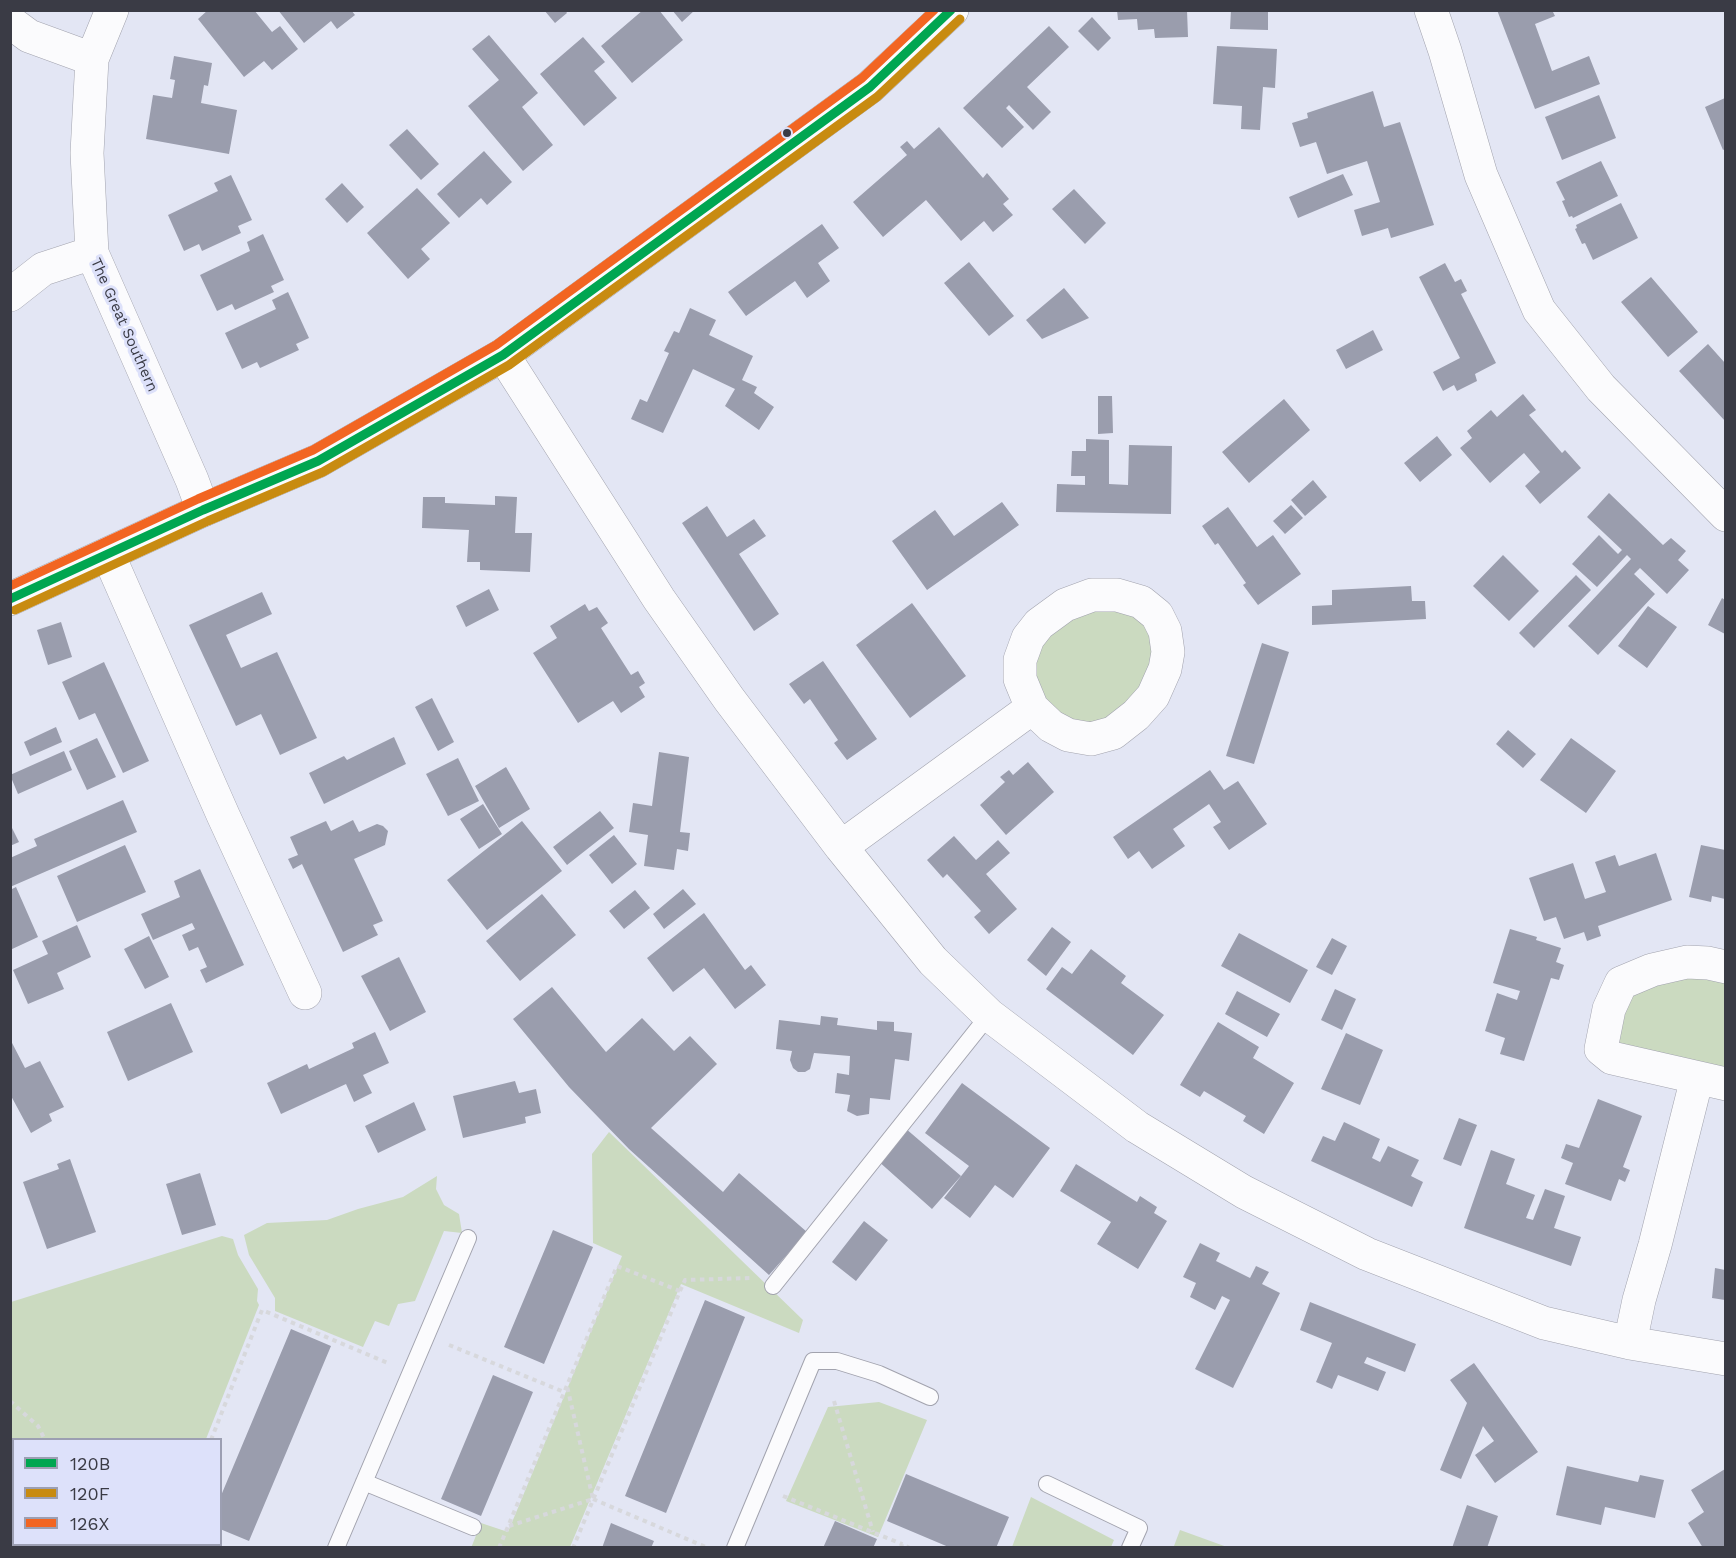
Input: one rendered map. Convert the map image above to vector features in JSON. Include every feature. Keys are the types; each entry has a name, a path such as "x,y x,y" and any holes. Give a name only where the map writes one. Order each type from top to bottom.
{"street":[{"name":"The Great Southern","path":"111,10 92,59 87,153 92,253 203,510"},
{"path":"10,599 203,510 318,461 503,355 870,87 952,10"},
{"path":"1431,10 1481,175 1539,310 1601,388 1725,515"},
{"path":"10,22 29,36 92,59"},
{"path":"10,295 43,269 92,253"},
{"path":"503,355 659,598 729,699 841,847 933,961 989,1015 1137,1127 1244,1192 1367,1254 1544,1323 1630,1343 1725,1359"},
{"path":"108,554 223,815 305,993"},
{"path":"1092,595 1117,595 1141,602 1157,615 1165,631 1168,652 1165,669 1153,696 1136,715 1113,733 1091,739 1068,735 1051,726 1032,708 1020,679 1020,660 1028,638 1039,624 1065,605 1092,595"},
{"path":"841,847 1032,708"},
{"path":"1630,1343 1639,1300 1655,1245 1711,1081 1612,1058 1601,1049 1602,1037 1621,983 1652,970 1687,962 1725,967"}],"lane":[{"path":"773,1286 989,1015"},
{"path":"336,1548 468,1238"},
{"path":"735,1548 813,1361 837,1361 879,1374 930,1397"},
{"path":"364,1482 473,1527"},
{"path":"1047,1484 1138,1528 1130,1548"}],"path":[{"path":"499,1548 617,1266 681,1291"},
{"path":"573,1548 685,1280 757,1278 773,1286"},
{"path":"212,1438 262,1310 411,1373"},
{"path":"426,1336 564,1392"},
{"path":"567,1385 593,1499"},
{"path":"10,1401 38,1426 44,1438"},
{"path":"834,1401 873,1532"},
{"path":"761,1487 910,1548"},
{"path":"508,1527 593,1499 708,1548"}],"green space":[{"path":"1125,606 1154,629 1156,664 1123,713 1091,726 1059,716 1033,683 1038,638 1066,614"},
{"path":"1725,975 1725,1075 1617,1043 1617,1016 1642,982"},
{"path":"609,1132 803,1320 799,1333 681,1284 570,1547 471,1548 481,1523 508,1532 622,1256 593,1243 592,1154"},
{"path":"437,1176 436,1189 444,1205 459,1214 462,1233 444,1231 415,1301 398,1304 389,1326 375,1321 363,1347 275,1311 275,1298 249,1255 244,1235 267,1223 327,1220 403,1197"},
{"path":"222,1236 233,1239 238,1255 258,1289 259,1305 206,1438 12,1438 12,1546 163,1547 11,1547 11,1302"},
{"path":"879,1402 927,1420 878,1537 786,1501 828,1407"},
{"path":"1031,1497 1114,1540 1111,1547 1012,1547"},
{"path":"1180,1530 1227,1547 1174,1546"}],"building":[{"path":"208,10 254,10 272,32 280,26 298,49 272,70 264,61 244,77 198,19"},
{"path":"278,10 351,10 355,15 337,29 331,21 304,43"},
{"path":"544,10 565,10 567,13 555,23"},
{"path":"643,10 659,10 683,40 632,83 601,46"},
{"path":"672,10 695,10 682,22"},
{"path":"1117,10 1187,10 1188,37 1155,38 1154,29 1138,30 1137,19 1118,20"},
{"path":"1231,10 1268,10 1268,30 1230,29"},
{"path":"1497,10 1552,10 1555,16 1535,24 1552,71 1589,56 1600,84 1535,109"},
{"path":"1092,17 1111,38 1098,51 1078,31"},
{"path":"1049,26 1069,47 1027,87 1051,112 1033,130 1009,105 1006,108 1024,127 1002,148 963,108"},
{"path":"489,35 538,93 522,107 553,145 523,171 468,106 499,80 472,49"},
{"path":"583,37 605,62 594,71 617,98 584,126 540,74"},
{"path":"1217,46 1277,49 1275,88 1263,87 1260,130 1241,129 1242,106 1213,104"},
{"path":"174,56 212,63 208,86 204,85 201,103 237,110 229,154 146,139 153,95 172,98 175,80 170,79"},
{"path":"1373,91 1384,127 1400,122 1434,225 1391,238 1388,228 1362,236 1354,210 1380,202 1367,161 1327,174 1316,142 1300,147 1292,123 1308,118 1307,113"},
{"path":"1599,95 1616,138 1562,160 1545,117"},
{"path":"1725,98 1725,149 1723,150 1705,107"},
{"path":"939,127 983,178 987,173 1009,199 1003,204 1013,215 993,232 984,221 961,241 926,200 883,237 853,202 907,155 900,147 907,141 914,149"},
{"path":"407,129 439,164 421,180 389,145"},
{"path":"484,151 512,182 487,205 481,198 459,218 437,194"},
{"path":"1601,161 1618,196 1573,218 1569,217 1562,201 1565,200 1556,182"},
{"path":"1343,174 1353,195 1298,218 1289,197"},
{"path":"231,175 252,220 238,226 241,233 202,251 199,244 184,251 168,215 218,191 214,183"},
{"path":"342,183 364,207 347,223 325,199"},
{"path":"417,188 450,223 421,249 430,259 408,279 367,233"},
{"path":"1074,189 1106,223 1085,244 1052,209"},
{"path":"1621,203 1638,238 1593,260 1585,243 1582,244 1575,229 1576,225"},
{"path":"822,224 839,248 818,263 830,281 807,298 795,281 746,316 728,292"},
{"path":"263,234 284,280 271,286 274,292 235,310 232,304 217,311 200,275 250,251 247,242"},
{"path":"969,262 1014,316 989,336 944,283"},
{"path":"1445,263 1455,282 1461,279 1467,291 1461,294 1496,363 1475,374 1477,381 1457,391 1454,385 1443,391 1433,372 1460,358 1419,277"},
{"path":"1651,277 1698,332 1668,357 1621,302"},
{"path":"1064,288 1089,318 1042,339 1026,320"},
{"path":"288,292 309,338 296,344 299,350 260,368 257,362 242,369 225,333 276,309 272,300"},
{"path":"690,308 716,320 709,335 753,356 742,380 757,387 754,393 774,407 759,430 725,406 735,389 693,369 663,433 631,419 640,399 647,402 669,353 664,351 674,331 679,333"},
{"path":"1373,330 1383,350 1346,369 1336,350"},
{"path":"1708,344 1725,363 1725,421 1679,371"},
{"path":"1523,394 1536,410 1529,415 1562,453 1565,450 1581,468 1540,504 1525,486 1540,472 1524,453 1490,483 1460,448 1472,438 1467,431 1491,410 1497,417"},
{"path":"1098,396 1112,396 1113,433 1098,434"},
{"path":"1284,399 1310,430 1249,483 1222,452"},
{"path":"1437,436 1452,455 1420,482 1404,463"},
{"path":"1086,439 1109,440 1109,484 1128,485 1129,445 1172,446 1171,514 1056,512 1057,484 1085,485 1085,476 1071,476 1072,451 1086,451"},
{"path":"1313,480 1327,497 1305,516 1291,500"},
{"path":"1609,493 1663,545 1671,538 1686,551 1678,560 1689,570 1667,594 1640,568 1634,574 1655,594 1598,655 1568,626 1631,559 1627,555 1597,587 1572,564 1599,535 1618,554 1622,550 1587,517"},
{"path":"495,496 517,497 515,533 532,533 530,572 480,570 480,562 467,562 469,530 422,528 423,497 445,497 445,503 495,505"},
{"path":"1002,502 1019,525 927,590 892,541 935,510 954,536"},
{"path":"1291,505 1303,518 1285,534 1273,521"},
{"path":"707,506 727,537 754,519 766,536 739,554 779,614 754,631 682,523"},
{"path":"1228,507 1257,547 1273,535 1301,574 1258,605 1243,585 1246,583 1218,543 1215,545 1202,526"},
{"path":"1503,555 1539,591 1509,621 1473,586"},
{"path":"1576,575 1591,590 1534,648 1519,633"},
{"path":"1411,586 1412,601 1425,601 1426,619 1312,625 1312,606 1332,605 1332,590"},
{"path":"489,589 499,610 466,627 456,606"},
{"path":"262,592 272,614 226,635 241,668 277,652 317,738 280,755 261,714 236,726 189,625"},
{"path":"1722,598 1725,600 1725,634 1708,625"},
{"path":"912,603 966,676 910,718 856,645"},
{"path":"585,604 589,611 597,607 608,623 601,628 631,675 638,671 645,683 639,687 645,697 621,713 613,701 578,723 533,653 557,638 550,626"},
{"path":"1648,606 1677,627 1647,668 1618,646"},
{"path":"61,622 72,657 48,665 37,630"},
{"path":"1262,643 1289,652 1254,764 1226,756"},
{"path":"823,661 877,739 847,760 834,743 838,740 810,699 804,704 789,684"},
{"path":"104,662 149,761 123,773 95,713 79,720 62,682"},
{"path":"432,698 454,742 438,751 415,707"},
{"path":"56,727 62,742 30,756 24,742"},
{"path":"1508,730 1536,754 1523,768 1496,744"},
{"path":"394,737 406,764 324,804 309,773 344,756 347,760"},
{"path":"97,738 116,777 87,790 69,751"},
{"path":"1571,738 1616,771 1586,813 1540,780"},
{"path":"64,751 72,770 18,794 10,775"},
{"path":"659,752 689,757 680,832 690,833 688,851 677,849 674,870 644,866 648,835 629,832 633,803 652,806"},
{"path":"458,758 479,801 448,816 426,774"},
{"path":"1028,762 1054,792 1006,835 980,805 1005,782 1000,777 1009,770 1013,775"},
{"path":"506,767 530,809 499,828 475,786"},
{"path":"1210,770 1224,790 1238,781 1267,824 1229,850 1213,827 1221,822 1209,804 1173,829 1185,846 1152,869 1139,851 1128,859 1113,837"},
{"path":"123,800 137,832 10,887 10,858 37,846 34,839"},
{"path":"483,804 502,834 479,849 460,819"},
{"path":"600,811 614,828 567,865 553,847"},
{"path":"353,820 359,832 377,824 388,831 385,845 354,859 383,921 373,925 378,935 343,952 302,864 293,869 288,859 298,855 290,837 326,821 331,831"},
{"path":"522,821 562,871 487,930 447,880"},
{"path":"10,824 19,842 10,846"},
{"path":"614,835 637,864 612,884 589,855"},
{"path":"954,836 976,860 998,840 1010,853 986,874 1017,909 989,934 974,917 981,911 947,874 943,878 927,860"},
{"path":"125,845 146,892 77,922 57,876"},
{"path":"1701,845 1725,850 1725,899 1712,896 1711,902 1689,897"},
{"path":"1656,853 1672,900 1598,926 1601,936 1587,941 1584,932 1564,939 1556,917 1544,921 1529,878 1573,863 1585,899 1606,892 1595,862 1615,855 1619,866"},
{"path":"200,869 244,965 206,983 200,970 207,967 198,947 189,951 182,935 195,929 192,923 153,940 141,914 180,897 174,881"},
{"path":"16,887 38,937 10,950 10,890"},
{"path":"683,889 696,904 664,929 653,914"},
{"path":"635,890 650,908 624,929 609,911"},
{"path":"542,894 576,935 520,981 486,941"},
{"path":"704,913 745,970 751,965 766,985 735,1009 704,968 673,992 647,958"},
{"path":"77,925 91,957 57,973 64,989 28,1004 13,970 48,954 42,941"},
{"path":"1052,927 1071,942 1046,976 1027,960"},
{"path":"1510,929 1537,937 1536,940 1561,948 1556,962 1564,965 1559,980 1551,978 1524,1061 1500,1054 1505,1038 1485,1031 1497,993 1517,1000 1520,991 1493,983"},
{"path":"1239,933 1308,970 1290,1003 1221,966"},
{"path":"149,936 169,977 145,989 124,949"},
{"path":"1332,938 1347,946 1332,975 1316,967"},
{"path":"1091,949 1126,976 1121,983 1164,1015 1133,1055 1046,989 1062,967 1072,974"},
{"path":"399,957 426,1012 390,1031 361,976"},
{"path":"552,987 606,1052 642,1018 674,1051 690,1036 717,1064 651,1128 723,1192 739,1173 807,1232 769,1275 629,1149 569,1087 513,1019"},
{"path":"1335,989 1356,999 1342,1030 1321,1020"},
{"path":"1237,991 1280,1014 1267,1037 1225,1014"},
{"path":"171,1003 193,1052 128,1081 107,1032"},
{"path":"821,1016 838,1018 837,1025 877,1030 877,1021 894,1022 894,1031 912,1033 909,1061 895,1059 890,1100 870,1098 869,1114 857,1116 847,1111 850,1095 835,1093 837,1073 849,1075 850,1056 814,1053 810,1069 798,1072 793,1068 790,1060 792,1051 776,1049 779,1020 820,1025"},
{"path":"1218,1022 1259,1047 1253,1058 1294,1083 1264,1134 1243,1121 1246,1116 1204,1091 1200,1097 1180,1085"},
{"path":"375,1032 389,1063 363,1075 372,1093 354,1102 346,1084 281,1114 267,1083 307,1064 309,1069 354,1048 352,1043"},
{"path":"1346,1033 1383,1050 1360,1105 1321,1089"},
{"path":"10,1039 25,1068 40,1061 64,1107 49,1114 52,1121 31,1133 10,1094"},
{"path":"515,1081 519,1093 536,1089 541,1113 525,1117 526,1123 463,1138 453,1096"},
{"path":"962,1083 1050,1148 1013,1198 995,1185 970,1218 944,1198 969,1166 925,1133"},
{"path":"1598,1099 1642,1116 1623,1167 1630,1170 1625,1182 1619,1179 1611,1201 1565,1184 1573,1163 1561,1158 1566,1144 1579,1148"},
{"path":"414,1102 426,1130 378,1153 365,1126"},
{"path":"1459,1118 1477,1125 1461,1166 1443,1159"},
{"path":"1344,1122 1380,1139 1372,1158 1380,1162 1388,1146 1419,1160 1411,1176 1423,1182 1412,1207 1311,1161 1323,1136 1335,1141"},
{"path":"905,1128 961,1176 932,1209 877,1160"},
{"path":"1491,1150 1515,1159 1506,1184 1535,1195 1526,1218 1533,1220 1545,1189 1565,1196 1554,1228 1581,1237 1571,1266 1464,1228"},
{"path":"70,1159 96,1232 47,1249 23,1182 59,1169 57,1164"},
{"path":"1076,1164 1137,1202 1140,1196 1157,1207 1154,1213 1167,1221 1138,1269 1097,1244 1111,1222 1060,1191"},
{"path":"200,1173 216,1225 182,1235 166,1184"},
{"path":"864,1221 888,1240 856,1281 832,1262"},
{"path":"553,1230 593,1247 544,1364 504,1347"},
{"path":"1200,1243 1220,1253 1216,1261 1250,1278 1256,1266 1269,1272 1262,1284 1280,1293 1233,1388 1195,1369 1230,1300 1222,1296 1215,1310 1190,1297 1196,1283 1183,1277"},
{"path":"1715,1268 1725,1270 1725,1300 1712,1298"},
{"path":"705,1300 745,1317 666,1513 625,1496"},
{"path":"1310,1302 1416,1344 1405,1372 1367,1357 1364,1363 1386,1372 1378,1391 1338,1375 1332,1389 1316,1382 1332,1343 1300,1330"},
{"path":"291,1329 331,1346 249,1541 222,1530 222,1493"},
{"path":"1474,1363 1538,1452 1495,1483 1475,1455 1494,1441 1483,1426 1461,1479 1440,1470 1467,1403 1450,1380"},
{"path":"493,1375 533,1392 481,1516 441,1499"},
{"path":"1567,1466 1638,1482 1640,1475 1664,1480 1655,1518 1605,1507 1601,1525 1556,1515"},
{"path":"1725,1469 1725,1546 1703,1548 1688,1523 1704,1512 1691,1490"},
{"path":"906,1474 1009,1517 996,1548 951,1548 887,1521"},
{"path":"1467,1505 1498,1516 1487,1548 1452,1548"},
{"path":"835,1521 877,1539 873,1548 823,1548"},
{"path":"611,1523 654,1541 651,1548 602,1548"}],"transit line":[{"name":"126X","path":"10,586 198,499 313,450 496,345 862,78 934,10"},
{"name":"120B","path":"10,599 203,510 318,461 503,355 870,87 951,10"},
{"name":"120F","path":"15,610 208,521 323,472 509,365 877,97 960,19"}]}
